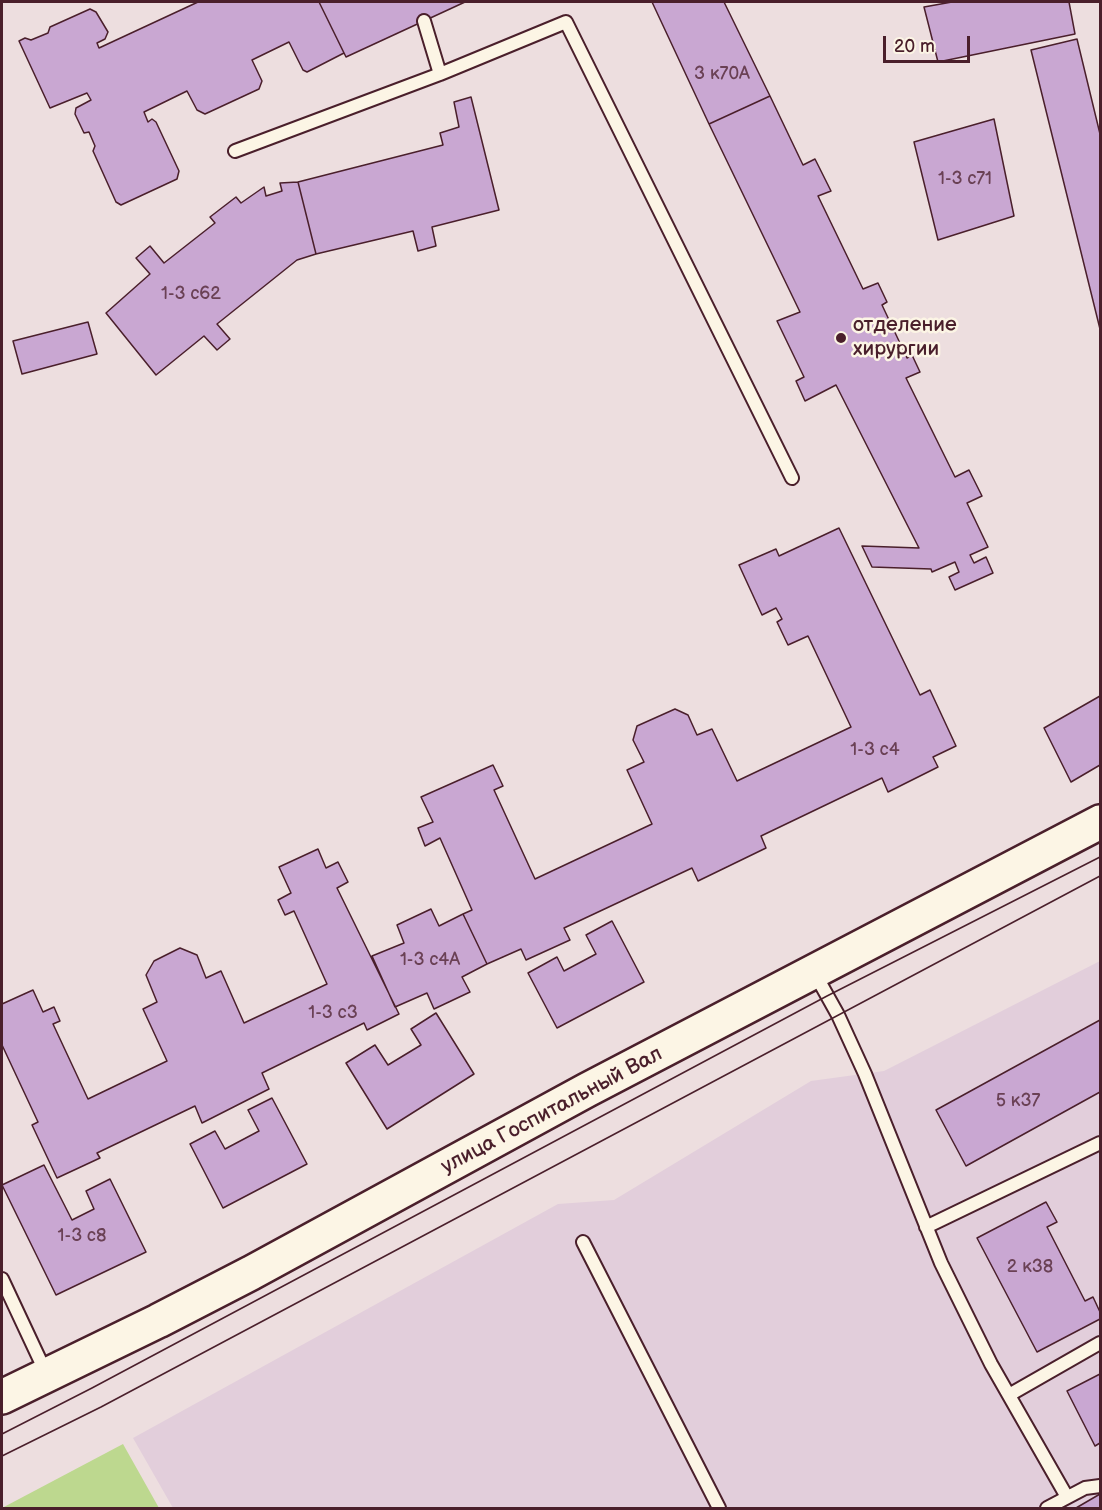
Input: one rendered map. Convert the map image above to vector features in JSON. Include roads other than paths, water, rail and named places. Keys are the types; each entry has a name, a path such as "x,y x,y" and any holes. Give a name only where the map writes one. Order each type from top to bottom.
{"main road":[{"name":"улица Госпитальный Вал","path":"2,1397 251,1273 587,1090 1101,822"}],"lane":[{"path":"424,21 440,74"},
{"path":"235,150 440,74 566,22 792,478"},
{"path":"814,972 838,1015 865,1074 946,1274 1008,1395 1067,1497"},
{"path":"926,1227 1101,1143"},
{"path":"584,1242 718,1509"},
{"path":"2,1279 47,1375"},
{"path":"1008,1395 1101,1343"},
{"path":"1047,1509 1085,1488 1101,1486"}],"tram line":[{"path":"2,1434 827,996 1100,857"},
{"path":"2,1456 101,1407 1100,876"}],"place":[{"name":"отделение хирургии","path":"841,338"}]}
